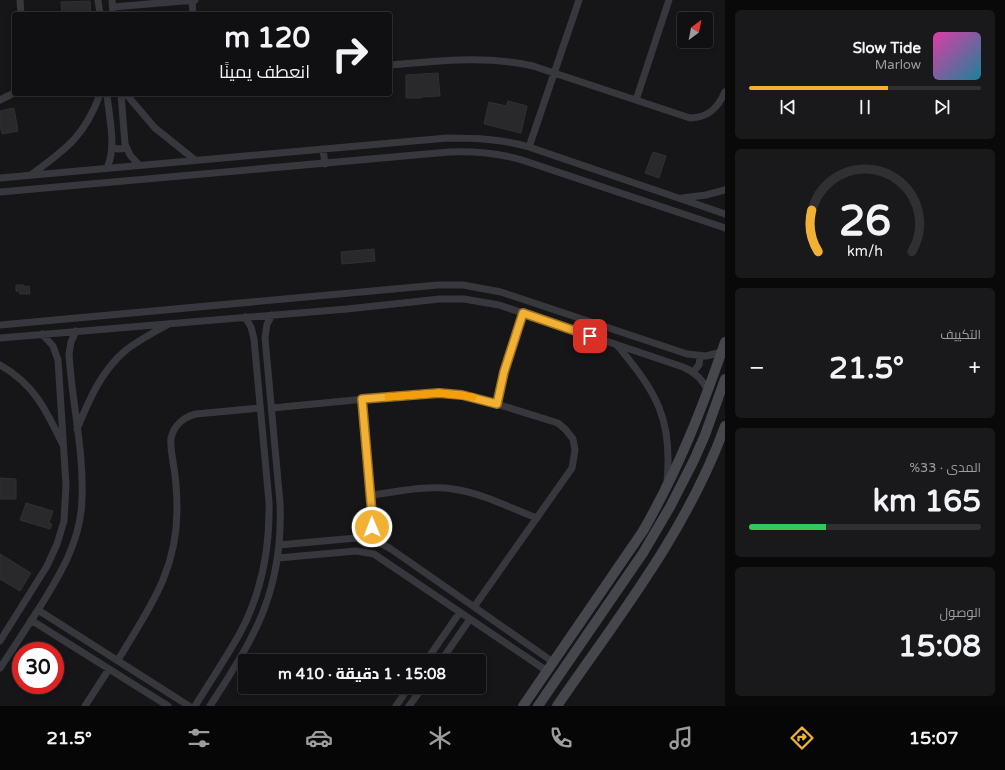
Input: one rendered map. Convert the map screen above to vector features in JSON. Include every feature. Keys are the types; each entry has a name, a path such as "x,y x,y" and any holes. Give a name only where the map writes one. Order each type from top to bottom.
{"main road":[{"path":"523,706 644,531 665,492 689,441 725,342"},
{"path":"538,706 643,553 670,507 689,472 705,435 725,379"},
{"path":"557,706 677,530 706,474 725,426"}],"street":[{"path":"20,0 21,12"},
{"path":"98,0 100,12"},
{"path":"113,7 193,0 193,12"},
{"path":"529,147 579,0"},
{"path":"636,100 669,0"},
{"path":"392,65 482,59 521,63 685,117 695,118 705,116 714,110 721,102 725,92"},
{"path":"0,100 12,94"},
{"path":"31,175 64,151 78,137 88,121 99,96"},
{"path":"107,96 112,148 111,157 107,168"},
{"path":"121,96 126,148 132,158 139,165"},
{"path":"128,96 155,128 195,160"},
{"path":"0,178 447,138 463,138 494,140 529,147 725,214"},
{"path":"112,148 126,148"},
{"path":"323,149 325,164"},
{"path":"0,192 448,152 474,152 498,154 533,163 725,228"},
{"path":"680,198 706,195 725,190"},
{"path":"0,325 438,285 463,285 489,289 521,298 687,354 711,356 722,352"},
{"path":"345,294 348,309"},
{"path":"0,338 452,299 488,302 683,367 693,372 700,378 708,392"},
{"path":"497,404 504,372 523,313"},
{"path":"210,706 252,637 269,595 278,558 280,503 266,331 272,315"},
{"path":"195,706 241,631 257,591 267,550 269,518 253,333 245,317"},
{"path":"77,429 93,392 110,366 126,350 170,323"},
{"path":"253,333 258,330 266,331"},
{"path":"0,668 58,579 72,550 79,525 82,487 69,354 71,342 76,331"},
{"path":"0,641 47,566 64,521 66,498 64,447 57,355 50,341 42,334"},
{"path":"617,344 649,386 660,407 664,419 668,457 665,492"},
{"path":"57,355 63,351 69,354"},
{"path":"693,372 699,365 700,356"},
{"path":"0,365 22,380 38,398 44,406 64,447"},
{"path":"272,408 439,393 462,395 497,404 553,421 562,426 573,439 575,450 572,468 474,607"},
{"path":"362,399 371,495 372,520 369,540"},
{"path":"118,660 160,589 170,562 177,522 176,485 171,446 171,436 175,427 186,417 196,414 260,408"},
{"path":"371,495 429,488 452,489 478,495 536,518"},
{"path":"279,545 356,538 369,540 386,546 553,662"},
{"path":"278,558 356,551 368,552 384,560 547,672"},
{"path":"429,591 436,581"},
{"path":"257,591 269,595"},
{"path":"38,610 189,706"},
{"path":"431,654 460,612"},
{"path":"446,654 470,619"},
{"path":"31,620 168,706"},
{"path":"76,648 82,638"},
{"path":"85,706 109,669"},
{"path":"144,691 150,681"},
{"path":"396,706 404,694"},
{"path":"410,706 418,694"}],"building":[{"path":"90,1 91,12 62,12 61,2"},
{"path":"438,73 440,96 406,98 406,75"},
{"path":"508,101 527,106 521,133 484,124 489,102 506,106"},
{"path":"14,108 18,131 2,134 0,125 0,111"},
{"path":"653,152 666,156 659,178 645,173"},
{"path":"374,249 375,261 342,264 341,252"},
{"path":"16,285 24,285 24,287 29,286 30,294 20,294 19,291 16,291"},
{"path":"0,478 16,479 16,499 0,499"},
{"path":"26,503 53,511 49,523 52,524 50,529 20,520"},
{"path":"0,554 31,573 20,591 0,579"}],"slow traffic":[{"path":"388,397 427,393 451,393 473,397"}],"route":[{"path":"372,527 362,399 427,393 451,393 474,397 497,404 504,372 523,313 590,336"}]}
